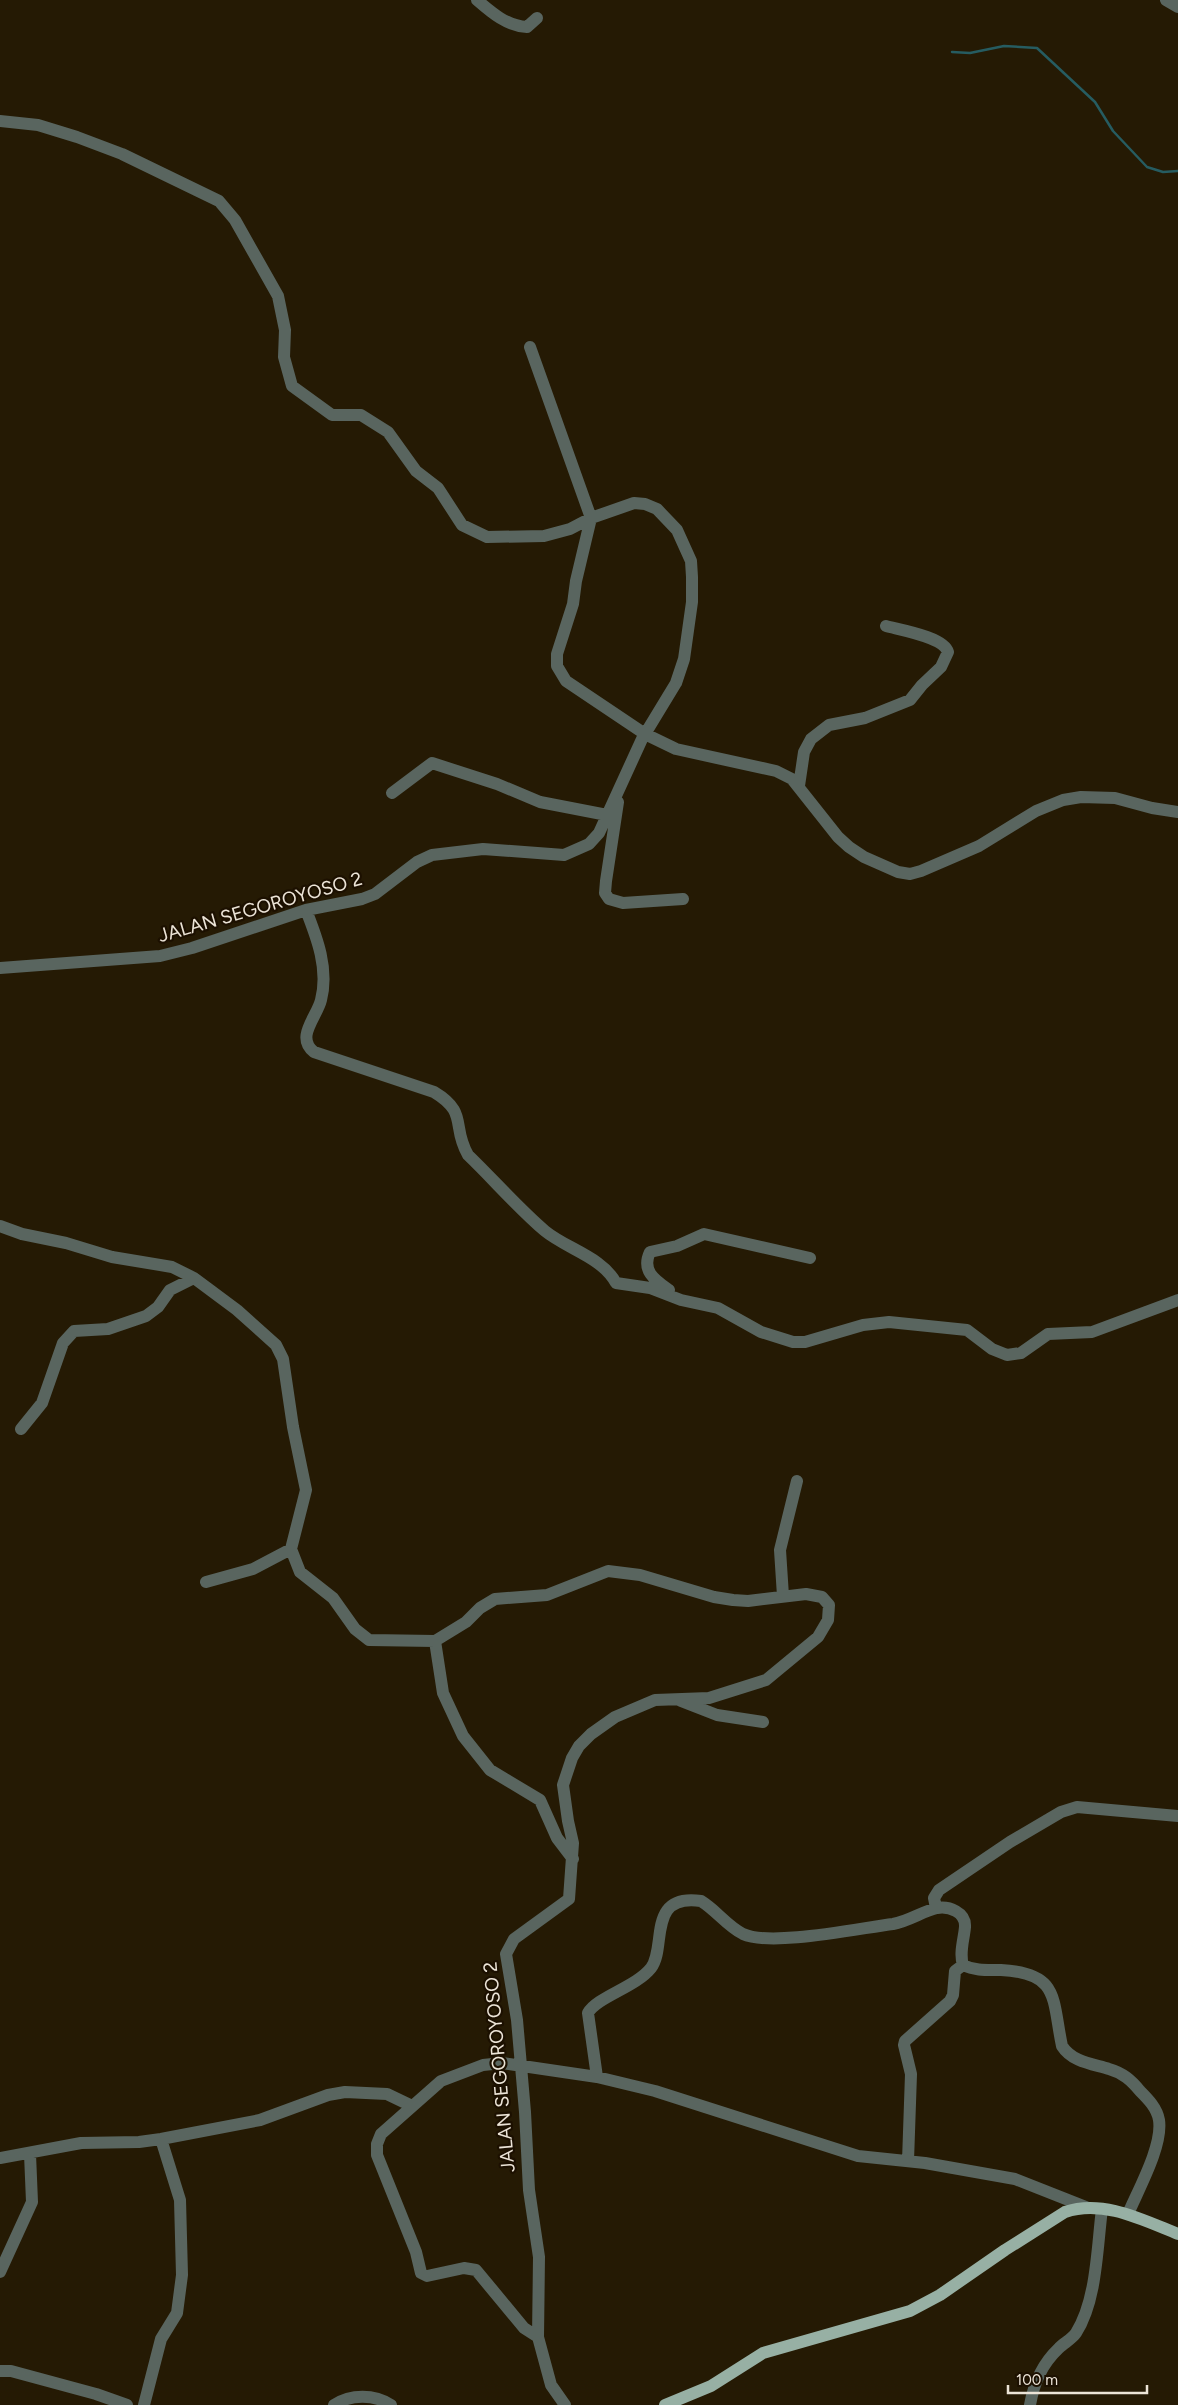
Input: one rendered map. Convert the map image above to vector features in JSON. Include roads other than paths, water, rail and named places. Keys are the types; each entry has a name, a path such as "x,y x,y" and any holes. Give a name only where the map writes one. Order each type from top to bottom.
{"main road":[{"path":"665,2405 688,2401 764,2352 883,2319 926,2304 1065,2212 1086,2207 1128,2214 1178,2234"}],"street":[{"path":"477,0 512,25 527,27 537,18"},
{"path":"1166,0 1178,7"},
{"name":"JALAN SEGOROYOSO 2","path":"0,121 38,125 95,144 122,154 219,202 235,220 278,296 285,330 284,357 292,386 332,415 361,415 388,432 416,472 438,488 462,525 487,537 544,536 570,529 591,518 634,503 645,504 657,509 680,534 691,561 692,602 684,659 676,683 645,734 594,840 575,852 539,854 507,849 483,849 432,855 417,862 376,894 306,910 192,948 160,956 0,968"},
{"path":"530,347 591,518 576,581 573,604 558,654 557,666 566,681 645,734 676,749 776,772 792,779 800,786 838,836 849,847 885,868 910,874 979,846 1036,811 1063,800 1081,797 1115,798 1152,808 1178,812"},
{"path":"800,786 807,744 822,730 835,723 865,718 905,704 944,663 948,652 943,644 933,639 886,626"},
{"path":"392,793 432,763 491,782 527,798 607,815"},
{"path":"620,786 605,893 608,900 623,903 683,899"},
{"path":"306,910 318,940 323,962 321,1000 307,1029 306,1039 310,1048 314,1052 434,1092 444,1098 453,1106 457,1114 462,1143 468,1155 543,1229 560,1243 606,1268 616,1283 650,1288 681,1300 718,1308 761,1332 793,1342 805,1342 863,1324 889,1322 967,1330 992,1349 1006,1355 1021,1352 1048,1334 1092,1332 1178,1300"},
{"path":"0,1226 22,1234 112,1257 172,1267 194,1278 244,1316 276,1346 283,1359 292,1427 306,1490 291,1548 300,1572 333,1598 354,1629 369,1640 435,1641 443,1693 463,1736 490,1770 540,1800 557,1838 572,1859"},
{"path":"681,1300 650,1275 646,1267 650,1252 677,1246 704,1234 810,1258"},
{"path":"21,1429 42,1403 63,1343 68,1336 74,1331 108,1329 146,1316 158,1307 170,1290 194,1278"},
{"path":"783,1596 780,1550 797,1481"},
{"path":"206,1582 253,1569 291,1548"},
{"name":"JALAN SEGOROYOSO 2","path":"435,1641 466,1622 480,1608 495,1599 547,1595 608,1572 640,1575 714,1597 733,1600 748,1601 783,1596 815,1595 826,1600 829,1605 830,1611 825,1628 809,1645 766,1680 709,1698 656,1700 616,1717 591,1734 572,1758 563,1785 573,1843 570,1899 514,1939 508,1949 507,1960 516,2011 522,2066 529,2190 539,2257 538,2337 551,2385 565,2405"},
{"path":"676,1699 717,1715 763,1722"},
{"path":"936,1908 934,1898 939,1890 1010,1842 1070,1809 1084,1807 1105,1811 1178,1816"},
{"path":"597,2076 588,2013 593,2006 629,1986 651,1968 655,1959 659,1925 670,1908 683,1902 701,1901 735,1930 758,1939 803,1936 898,1923 936,1908 956,1910 964,1918 965,1924 961,1955 963,1965"},
{"path":"908,2161 911,2074 904,2045 905,2041 950,2001 953,1995 955,1970 963,1965"},
{"path":"963,1965 976,1970 1019,1971 1037,1976 1053,1997 1062,2046 1066,2053 1125,2076 1156,2110 1159,2123 1157,2142 1128,2214"},
{"path":"538,2337 524,2328 476,2270 464,2268 428,2276 420,2271 416,2252 377,2150 381,2134 448,2077 483,2065 502,2063 597,2076 671,2095 858,2156 908,2161 1014,2179 1086,2207"},
{"path":"0,2158 30,2154 81,2143 139,2142 161,2139 260,2120 328,2095 345,2092 387,2094 412,2106"},
{"path":"144,2405 161,2339 176,2312 182,2275 180,2200 161,2139"},
{"path":"0,2272 32,2202 30,2154"},
{"path":"1030,2405 1042,2368 1051,2356 1077,2332 1088,2302 1095,2272 1102,2209"},
{"path":"0,2371 11,2371 127,2405"},
{"path":"334,2405 346,2399 365,2397 382,2400 391,2405"}],"waterway":[{"path":"952,52 970,53 1004,46 1037,48 1095,102 1113,131 1147,167 1163,172 1178,171"}]}
